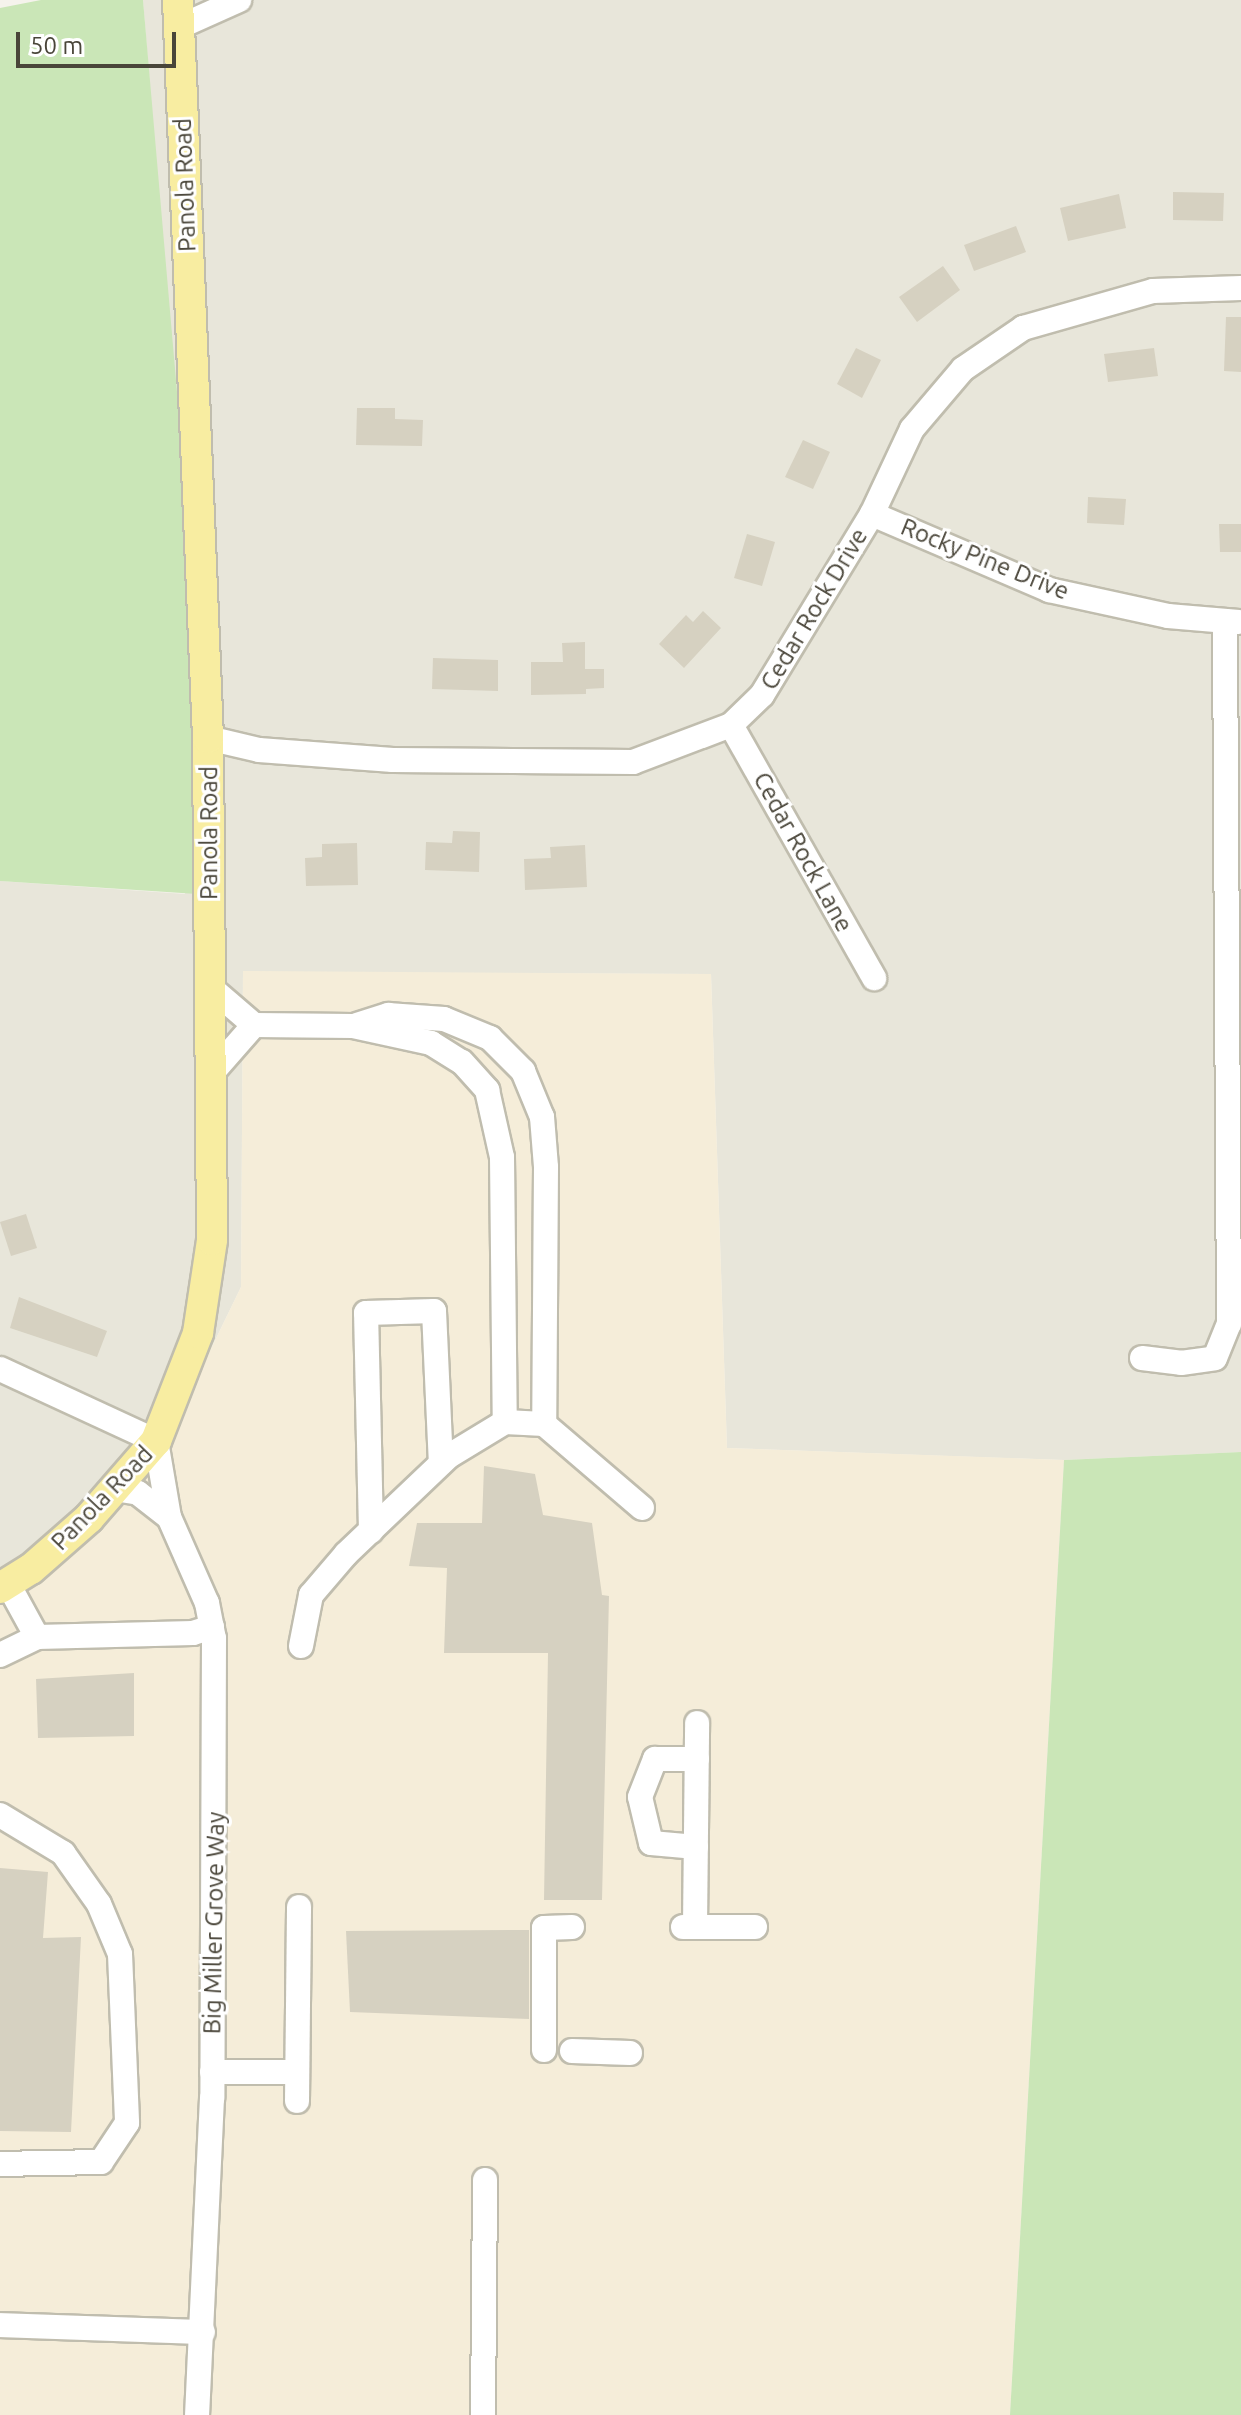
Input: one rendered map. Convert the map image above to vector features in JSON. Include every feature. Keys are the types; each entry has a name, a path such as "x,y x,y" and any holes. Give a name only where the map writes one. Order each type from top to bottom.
{"main road":[{"name":"Panola Road","path":"4,1586 89,1518 156,1441 198,1333 212,1240 208,738 178,14"}],"street":[{"path":"178,14 239,0"},
{"name":"Cedar Rock Drive","path":"208,738 259,750 393,760 633,762 731,725 762,695 872,514 912,429 963,369 1023,328 1153,291 1241,288"},
{"name":"Rocky Pine Drive","path":"872,514 1049,590 1168,616 1233,622"},
{"path":"1142,1358 1181,1363 1215,1358 1229,1324 1234,1272 1233,622"},
{"name":"Cedar Rock Lane","path":"731,725 874,978"},
{"path":"210,987 254,1025 353,1026 431,1043 462,1062 487,1090 502,1157 505,1422"},
{"path":"353,1026 388,1015 444,1019 490,1038 523,1071 542,1117 546,1157 544,1424"},
{"path":"211,1074 254,1025"},
{"path":"502,1157 546,1157"},
{"path":"371,1531 366,1313 434,1311 441,1463"},
{"path":"0,1369 156,1441"},
{"path":"301,1646 311,1595 441,1463 505,1422 544,1424 642,1508"},
{"name":"Big Miller Grove Way","path":"156,1441 169,1517 212,1627 212,2072 197,2415"},
{"path":"114,1489 138,1493 169,1517"},
{"path":"4,1586 37,1637"},
{"path":"0,1655 37,1637 193,1633 212,1627"},
{"path":"697,1723 696,1847 689,1927 755,1927"},
{"path":"696,1847 651,1843 640,1797 655,1759 697,1759"},
{"path":"0,1815 63,1853 99,1904 120,1954 127,2123 101,2162 0,2164"},
{"path":"297,2101 299,1907"},
{"path":"544,2050 544,1928 572,1927"},
{"path":"572,2051 630,2053"},
{"path":"212,2072 297,2072"},
{"path":"483,2415 485,2180"},
{"path":"0,2325 203,2332"}],"shaded area":[{"path":"143,0 1241,0 1241,1452 1063,1460 727,1448 711,974 243,972 241,1287 170,1433 0,1597 0,881 185,894 160,212"},
{"path":"243,971 711,974 727,1448 1064,1460 1010,2415 0,2415 0,1597 170,1433 241,1287"}],"green space":[{"path":"41,0 143,0 208,749 197,894 0,881 0,8"},
{"path":"1241,1452 1241,2415 1010,2415 1064,1460"}],"building":[{"path":"1173,192 1224,193 1223,221 1173,220"},
{"path":"1119,194 1126,228 1068,241 1060,208"},
{"path":"1016,226 1026,252 974,271 964,245"},
{"path":"943,266 960,290 917,322 899,297"},
{"path":"1226,317 1241,317 1241,372 1224,371"},
{"path":"856,348 881,360 862,398 837,384"},
{"path":"1154,348 1158,376 1108,382 1104,354"},
{"path":"357,408 395,408 395,419 423,420 422,446 356,445"},
{"path":"803,440 830,452 813,489 785,477"},
{"path":"1088,497 1126,499 1124,525 1087,523"},
{"path":"1219,524 1241,524 1241,552 1220,552"},
{"path":"747,534 775,542 762,586 734,578"},
{"path":"703,611 721,628 684,668 659,644 686,615 693,622"},
{"path":"585,642 585,669 604,669 604,688 586,689 586,694 531,695 531,662 563,662 562,643"},
{"path":"433,658 498,660 498,691 432,689"},
{"path":"453,831 480,832 479,872 425,870 426,842 452,843"},
{"path":"357,843 358,885 306,886 305,858 322,857 322,844"},
{"path":"585,845 587,887 525,890 524,859 551,858 550,847"},
{"path":"26,1214 37,1248 11,1256 0,1222"},
{"path":"19,1297 107,1331 97,1357 10,1328"},
{"path":"484,1466 535,1474 543,1515 592,1523 602,1595 609,1596 602,1900 544,1900 548,1653 444,1653 447,1568 409,1566 417,1523 482,1523"},
{"path":"134,1673 134,1736 38,1738 36,1679"},
{"path":"0,1868 48,1872 43,1938 81,1937 71,2132 0,2131"},
{"path":"529,1930 529,2019 350,2012 346,1931"}]}
